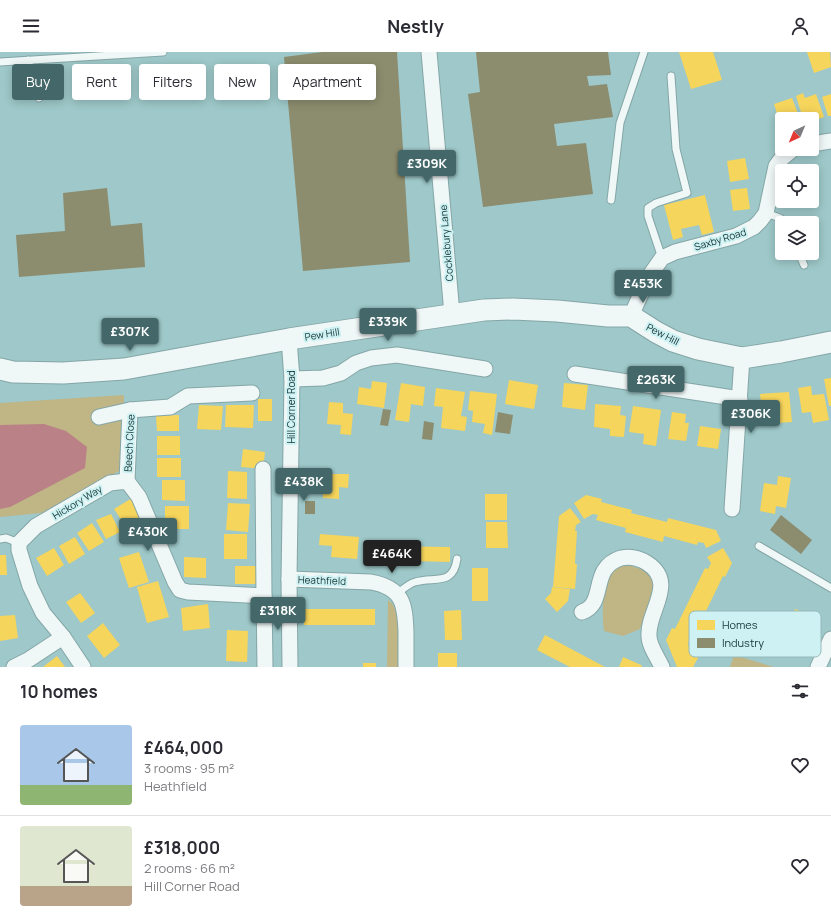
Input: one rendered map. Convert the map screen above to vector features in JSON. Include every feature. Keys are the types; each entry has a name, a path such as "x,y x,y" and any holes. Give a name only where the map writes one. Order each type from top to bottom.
{"main road":[{"name":"Pew Hill","path":"4,372 63,373 124,369 289,339 484,310 557,311 608,316 631,316 673,341 698,349 742,358 831,342"}],"street":[{"name":"Cocklebury Lane","path":"429,52 452,314"},
{"path":"819,143 831,142"},
{"name":"Saxby Road","path":"662,258 675,252 746,232 754,227 766,213 776,166 785,156"},
{"path":"631,316 640,294 662,258"},
{"name":"Hill Corner Road","path":"289,339 292,378 289,579 290,667"},
{"path":"292,378 323,378 341,373 356,363 371,358 397,355 485,369"},
{"path":"732,509 742,358"},
{"path":"575,374 740,399"},
{"name":"Beech Close","path":"127,481 130,410 170,407 188,396 252,393"},
{"path":"99,417 130,410"},
{"path":"263,469 265,667"},
{"path":"127,481 139,497 175,582 180,590 188,592 264,596"},
{"name":"Hickory Way","path":"19,543 36,526 110,482 127,481"},
{"path":"19,543 19,550 30,586 43,613 63,637 83,667"},
{"path":"582,612 590,608 594,603 599,582 610,563 619,559 630,557 639,559 652,566 659,576 661,586 659,599 651,621 649,637 662,667"},
{"name":"Heathfield","path":"289,579 371,582 380,584 397,594"},
{"path":"397,594 405,609 406,667"},
{"path":"14,667 28,660 63,637"},
{"path":"818,667 831,638"}],"lane":[{"path":"0,62 84,54 163,52"},
{"path":"611,200 620,123 644,52"},
{"path":"28,60 29,64"},
{"path":"662,258 648,216 648,208 656,203 687,193 676,149 671,76"},
{"path":"766,213 775,216"},
{"path":"802,260 804,265"},
{"path":"0,539 6,538 19,543"},
{"path":"759,546 831,588"},
{"path":"397,594 412,583 422,580 440,580 450,576 457,559"}],"shaded area":[{"path":"124,395 123,469 41,513 0,517 0,403"},
{"path":"44,424 66,431 87,447 85,468 10,507 0,509 0,425"},
{"path":"624,565 647,571 651,576 655,589 640,629 623,636 604,631 603,607 605,589 611,574 617,567"},
{"path":"388,600 393,605 396,612 400,630 401,667 387,667"},
{"path":"733,657 741,657 774,667 730,667"}],"building: Homes":[{"path":"679,52 713,52 722,80 691,89"},
{"path":"807,52 830,52 831,67 814,73"},
{"path":"803,93 805,98 816,94 824,117 819,119 819,112 801,112 796,96"},
{"path":"831,94 831,116 828,116 822,97"},
{"path":"792,98 797,112 777,112 774,104"},
{"path":"745,158 749,179 730,182 727,161"},
{"path":"747,188 750,209 733,211 730,190"},
{"path":"705,195 714,232 702,235 699,225 681,229 683,237 673,240 664,205"},
{"path":"831,378 831,406 829,406 824,379"},
{"path":"509,380 538,385 534,409 505,404"},
{"path":"372,381 387,383 384,408 357,404 359,387 371,389"},
{"path":"401,383 425,387 423,406 411,404 409,422 395,420"},
{"path":"564,383 588,385 585,410 562,407"},
{"path":"811,386 812,395 824,394 829,420 813,423 811,412 802,413 798,388"},
{"path":"436,388 465,392 461,416 467,417 465,431 441,428 443,407 434,406"},
{"path":"470,391 497,394 492,435 483,433 485,424 472,422 473,411 468,410"},
{"path":"789,392 792,422 763,424 760,394"},
{"path":"258,399 272,399 272,421 258,421"},
{"path":"329,402 343,403 343,413 353,414 351,435 340,434 341,425 327,424"},
{"path":"595,404 621,406 620,415 626,416 624,437 610,436 610,429 594,427"},
{"path":"199,405 223,406 221,430 197,429"},
{"path":"226,405 254,405 253,428 225,427"},
{"path":"633,406 661,410 656,446 643,444 644,434 629,432"},
{"path":"672,412 686,414 685,423 689,423 686,441 668,439"},
{"path":"179,415 179,431 157,431 156,416"},
{"path":"700,426 721,429 718,449 697,446"},
{"path":"157,436 180,436 180,455 157,455"},
{"path":"243,449 265,452 263,469 241,467"},
{"path":"157,458 181,458 181,477 157,477"},
{"path":"228,471 247,472 247,499 227,498"},
{"path":"323,474 349,474 348,488 339,487 339,499 323,498"},
{"path":"778,476 791,478 786,508 776,506 775,514 760,511 764,483 777,485"},
{"path":"162,480 185,480 185,501 162,500"},
{"path":"485,494 507,494 507,520 485,520"},
{"path":"586,495 602,499 601,502 632,510 631,513 667,522 668,518 716,530 721,541 706,548 704,543 698,542 697,545 664,536 663,542 625,532 626,528 596,520 598,515 593,514 584,519 574,503"},
{"path":"132,498 143,516 126,527 114,509"},
{"path":"228,503 250,504 248,532 226,530"},
{"path":"165,506 189,506 189,529 165,529"},
{"path":"570,508 581,522 576,525 575,531 577,531 575,564 577,564 575,589 553,587 559,516"},
{"path":"111,514 120,532 106,539 96,520"},
{"path":"486,522 507,522 508,548 486,548"},
{"path":"92,523 104,542 89,551 77,533"},
{"path":"224,534 247,534 247,559 224,559"},
{"path":"320,534 359,537 357,559 331,557 332,546 319,545"},
{"path":"75,537 85,554 69,564 59,546"},
{"path":"375,546 450,547 450,562 374,560"},
{"path":"54,548 64,565 47,576 36,558"},
{"path":"723,548 732,563 725,577 723,576 706,611 689,611 689,657 698,657 693,667 677,667 666,640 672,628 675,629 705,568 708,569 711,563 707,557"},
{"path":"139,552 149,582 129,588 119,558"},
{"path":"0,555 6,555 7,575 0,575"},
{"path":"184,557 206,558 206,578 184,577"},
{"path":"235,566 259,566 259,584 235,584"},
{"path":"472,568 488,568 488,601 472,601"},
{"path":"158,581 169,617 147,623 137,587"},
{"path":"552,587 570,589 568,601 557,612 545,599 551,593"},
{"path":"80,593 95,613 81,623 66,602"},
{"path":"208,604 210,628 183,631 181,608"},
{"path":"304,609 375,609 375,625 304,625"},
{"path":"461,610 462,640 445,640 444,611"},
{"path":"15,615 18,638 0,641 0,616"},
{"path":"103,623 120,645 104,658 87,636"},
{"path":"227,630 248,631 247,662 226,661"},
{"path":"545,635 605,667 570,667 537,650"},
{"path":"438,653 457,653 457,667 438,667"},
{"path":"57,656 65,667 43,667 48,663"},
{"path":"623,657 641,665 642,667 619,667"},
{"path":"363,663 376,663 376,667 363,667"}],"building: Industry":[{"path":"322,52 397,52 410,262 303,271 288,100 376,100 376,64 285,64 284,57"},
{"path":"476,52 608,52 611,75 587,76 589,86 607,84 613,117 554,124 557,146 586,143 593,194 483,207 468,94 480,92"},
{"path":"107,188 111,226 142,223 145,267 19,277 16,235 65,231 63,193"},
{"path":"383,409 391,410 388,426 380,425"},
{"path":"498,412 513,415 510,434 495,432"},
{"path":"424,421 434,423 432,440 422,439"},
{"path":"305,501 315,501 315,514 305,514"},
{"path":"781,515 812,540 801,554 770,530"}]}
